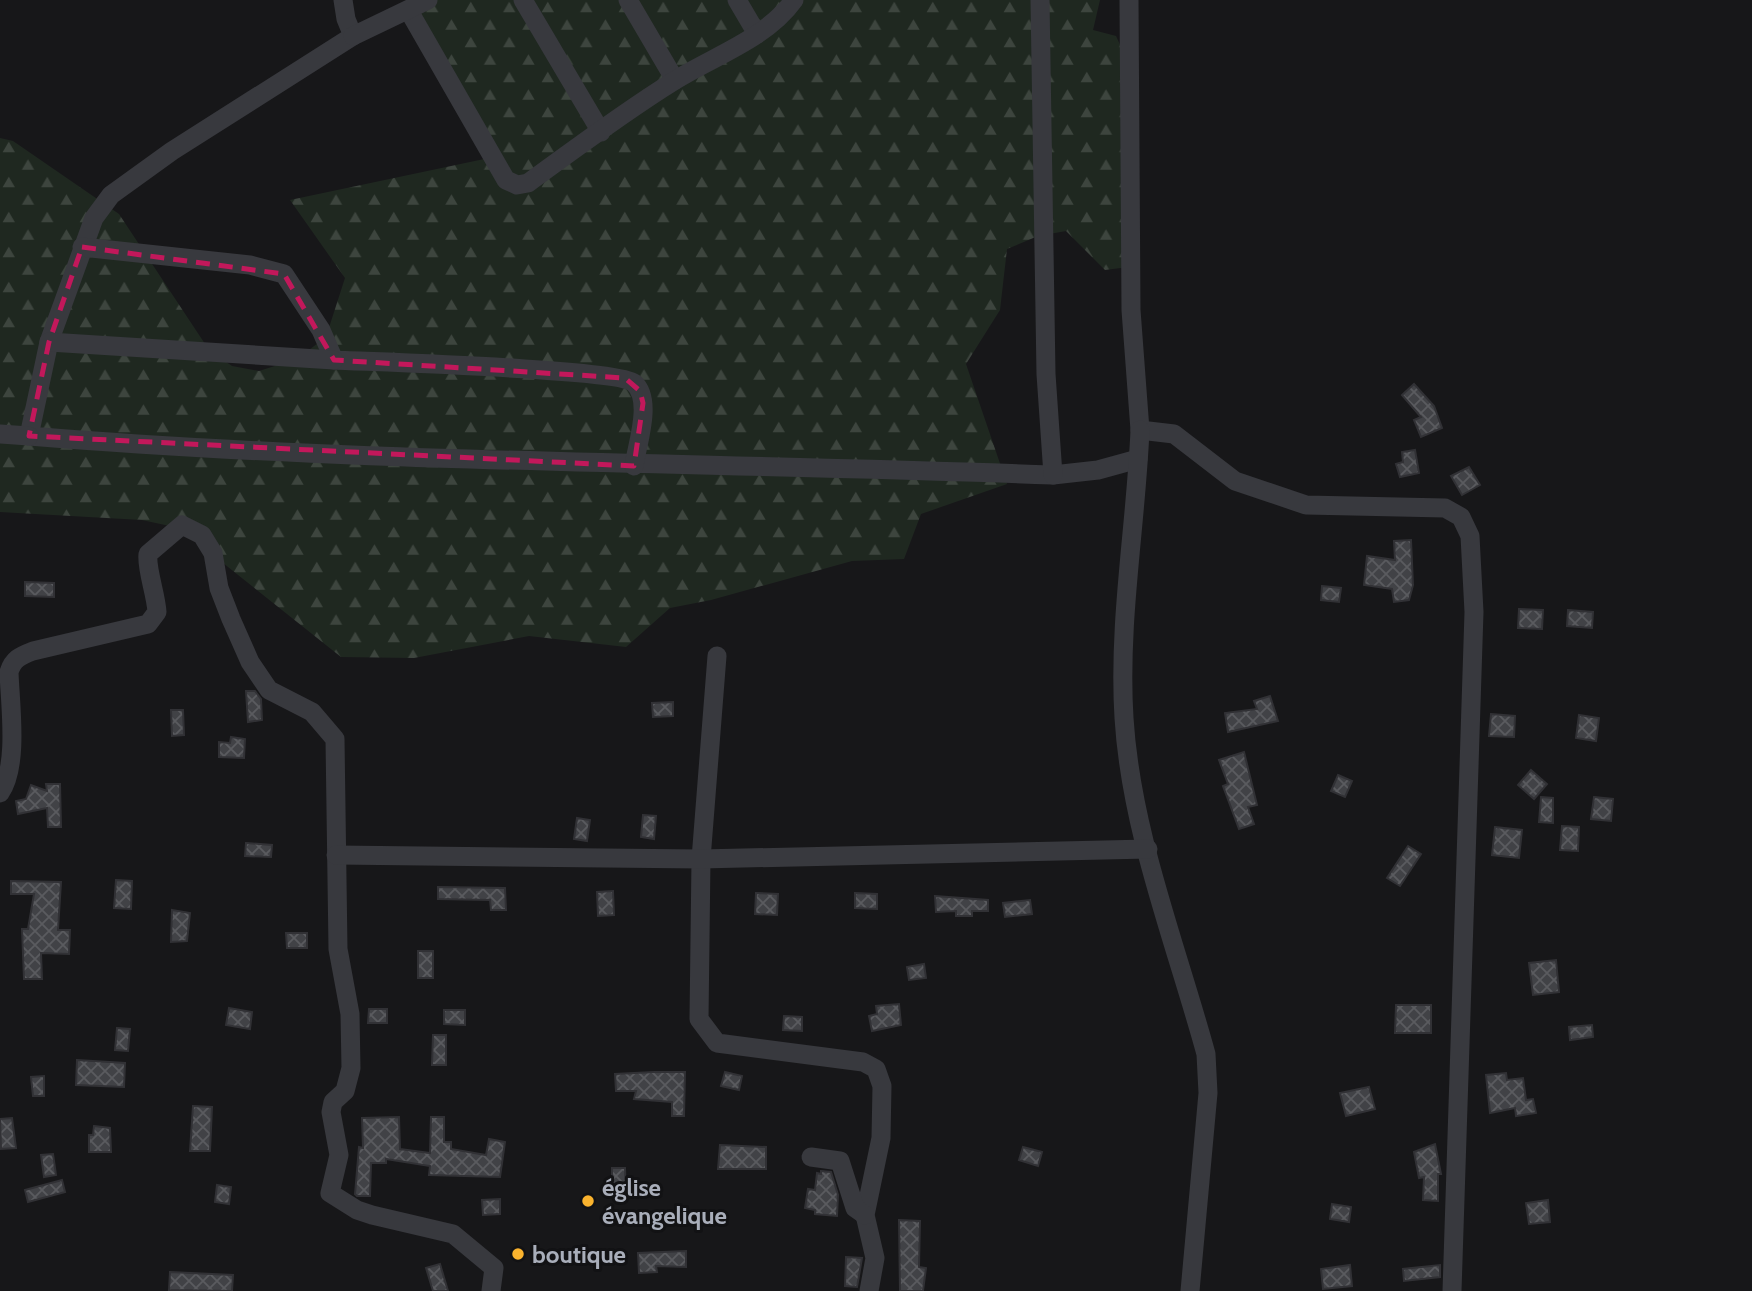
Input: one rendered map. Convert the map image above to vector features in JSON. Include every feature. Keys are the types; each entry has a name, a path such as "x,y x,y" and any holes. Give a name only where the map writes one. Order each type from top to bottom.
{"street":[{"path":"343,0 353,36"},
{"path":"29,436 49,342 94,218 111,195 172,151 353,36 410,11 428,0"},
{"path":"523,0 601,132"},
{"path":"628,0 674,80"},
{"path":"737,0 757,34"},
{"path":"1040,0 1046,374 1053,475"},
{"path":"1129,0 1131,310 1140,430 1124,638 1124,718 1135,800 1206,1054 1208,1093 1190,1291"},
{"path":"410,11 506,180 517,185 528,183 674,80 757,34 780,17 792,1"},
{"path":"82,247 250,265 284,274 321,330 334,360"},
{"path":"49,342 625,378 639,391 643,404 634,466"},
{"path":"1140,430 1174,434 1235,481 1270,495 1306,505 1444,508 1461,517 1470,536 1474,612 1452,1291"},
{"path":"0,434 149,446 634,466 898,469 1053,475 1098,470 1138,459"},
{"path":"0,793 9,767 12,663 19,656 148,624 158,612 155,586 147,563 148,554 182,525 202,535 213,552 219,587 250,662 269,690 312,712 335,739 338,948 350,1014 351,1068 345,1091 333,1102 331,1112 340,1155 330,1193 372,1216 453,1234 494,1268 491,1291"},
{"path":"717,656 701,859 699,1019 706,1033 717,1043 863,1062 876,1069 882,1086 881,1138 865,1215 875,1258 869,1291"},
{"path":"336,855 701,859 1148,849"},
{"path":"811,1157 840,1161 855,1208 865,1215"}],"highlighted area":[{"path":"82,247 284,274 334,360 625,378 640,391 643,403 634,466 29,436 49,342"}],"green space":[{"path":"417,0 1100,0 1093,30 1116,36 1128,62 1128,267 1105,270 1066,231 1038,236 1007,249 1000,310 966,364 1007,484 921,514 904,559 852,561 711,600 670,608 626,647 529,636 414,658 341,657 179,528 142,520 0,512 0,138 13,141 119,214 209,350 232,366 259,371 297,359 326,337 345,278 290,200 489,158 416,35"}],"building":[{"path":"1414,384 1434,406 1442,428 1421,437 1414,420 1421,417 1402,395"},
{"path":"1415,450 1419,473 1400,477 1396,464 1403,462 1402,452"},
{"path":"1469,467 1480,485 1462,495 1451,476"},
{"path":"1411,540 1413,585 1409,600 1394,602 1392,589 1364,585 1367,556 1395,560 1394,541"},
{"path":"25,582 54,583 54,597 25,596"},
{"path":"1322,586 1341,588 1339,602 1321,600"},
{"path":"1519,609 1543,610 1542,629 1518,628"},
{"path":"1568,610 1593,612 1592,628 1567,626"},
{"path":"246,691 255,691 261,699 262,720 248,722"},
{"path":"1270,696 1278,721 1228,732 1225,713 1257,709 1254,701"},
{"path":"673,702 673,716 653,717 652,703"},
{"path":"171,710 183,710 184,735 172,736"},
{"path":"1491,714 1515,716 1514,737 1489,736"},
{"path":"1579,715 1599,718 1596,741 1576,738"},
{"path":"231,737 245,739 244,758 219,757 219,742 230,743"},
{"path":"1244,752 1257,805 1248,807 1254,824 1239,829 1223,786 1228,784 1219,760"},
{"path":"1531,770 1547,784 1534,799 1518,785"},
{"path":"1338,775 1352,781 1345,797 1331,791"},
{"path":"46,784 60,784 61,827 48,827 47,808 18,814 16,801 26,799 31,785 47,791"},
{"path":"1541,797 1553,798 1553,823 1539,822"},
{"path":"1594,797 1613,799 1611,821 1591,819"},
{"path":"643,815 656,816 654,839 641,837"},
{"path":"577,818 590,820 587,841 574,839"},
{"path":"1562,826 1579,827 1578,851 1560,850"},
{"path":"1495,827 1522,830 1519,858 1492,855"},
{"path":"246,843 272,845 271,857 245,856"},
{"path":"1408,846 1421,854 1400,886 1387,878"},
{"path":"116,880 132,881 131,909 114,908"},
{"path":"11,881 61,882 58,930 70,930 69,954 41,953 42,979 24,979 22,929 28,929 34,894 11,894"},
{"path":"438,887 505,888 506,910 491,910 490,900 438,899"},
{"path":"613,891 614,915 598,916 597,892"},
{"path":"756,893 778,894 777,915 755,914"},
{"path":"855,893 877,894 877,909 855,908"},
{"path":"935,896 988,900 988,911 972,911 972,916 956,916 956,911 936,912"},
{"path":"1030,900 1032,914 1005,917 1003,903"},
{"path":"172,910 190,913 187,941 171,942"},
{"path":"286,933 307,933 307,948 287,948"},
{"path":"418,951 433,951 433,978 418,978"},
{"path":"1556,960 1559,992 1533,995 1529,963"},
{"path":"924,964 926,978 909,980 907,967"},
{"path":"899,1004 901,1025 872,1031 869,1016 877,1014 876,1006"},
{"path":"1396,1005 1431,1005 1431,1033 1395,1033"},
{"path":"229,1008 252,1012 250,1029 226,1025"},
{"path":"369,1009 387,1009 387,1023 368,1023"},
{"path":"444,1010 465,1010 465,1025 444,1024"},
{"path":"784,1016 802,1017 802,1031 783,1030"},
{"path":"1592,1025 1593,1037 1570,1040 1569,1027"},
{"path":"117,1028 130,1029 128,1051 115,1050"},
{"path":"433,1035 446,1035 446,1065 432,1065"},
{"path":"77,1060 125,1063 124,1087 76,1085"},
{"path":"685,1072 684,1116 672,1116 672,1102 634,1099 636,1091 616,1091 615,1074"},
{"path":"725,1072 742,1076 739,1090 721,1086"},
{"path":"1506,1073 1507,1080 1523,1078 1526,1100 1533,1099 1536,1113 1516,1116 1515,1108 1490,1113 1486,1075"},
{"path":"44,1076 44,1096 33,1096 31,1077"},
{"path":"1369,1087 1375,1109 1346,1116 1340,1093"},
{"path":"193,1106 212,1107 210,1151 190,1151"},
{"path":"399,1117 400,1149 430,1153 431,1117 444,1117 444,1142 451,1142 451,1149 486,1155 489,1139 505,1142 500,1177 429,1175 430,1166 386,1159 386,1163 371,1163 370,1196 357,1196 359,1147 363,1148 362,1118"},
{"path":"12,1118 16,1148 1,1149 0,1119"},
{"path":"94,1126 110,1128 111,1152 89,1152 89,1135 93,1135"},
{"path":"1435,1144 1441,1174 1438,1174 1438,1201 1423,1200 1424,1177 1419,1178 1414,1152"},
{"path":"720,1145 766,1147 766,1169 718,1169"},
{"path":"1023,1147 1042,1152 1038,1166 1019,1160"},
{"path":"53,1154 56,1175 44,1177 41,1155"},
{"path":"612,1168 625,1168 626,1195 612,1195"},
{"path":"821,1171 831,1172 838,1195 837,1216 815,1214 815,1210 805,1208 808,1189 815,1190 817,1173 821,1174"},
{"path":"62,1180 65,1192 28,1202 25,1190"},
{"path":"217,1185 231,1187 229,1204 215,1202"},
{"path":"500,1199 500,1214 483,1215 482,1200"},
{"path":"1548,1200 1550,1222 1529,1224 1526,1203"},
{"path":"1332,1204 1351,1207 1349,1222 1330,1219"},
{"path":"899,1220 920,1221 919,1267 926,1268 923,1291 900,1291"},
{"path":"686,1251 686,1267 656,1266 657,1272 639,1273 638,1253"},
{"path":"846,1257 862,1258 857,1287 845,1286"},
{"path":"440,1264 448,1291 433,1291 426,1268"},
{"path":"1350,1265 1352,1286 1323,1289 1321,1269"},
{"path":"1440,1265 1440,1277 1404,1281 1403,1269"},
{"path":"170,1272 233,1275 232,1291 169,1290"}],"place":[{"name":"église évangelique","path":"588,1201"},
{"name":"boutique","path":"518,1254"}]}
